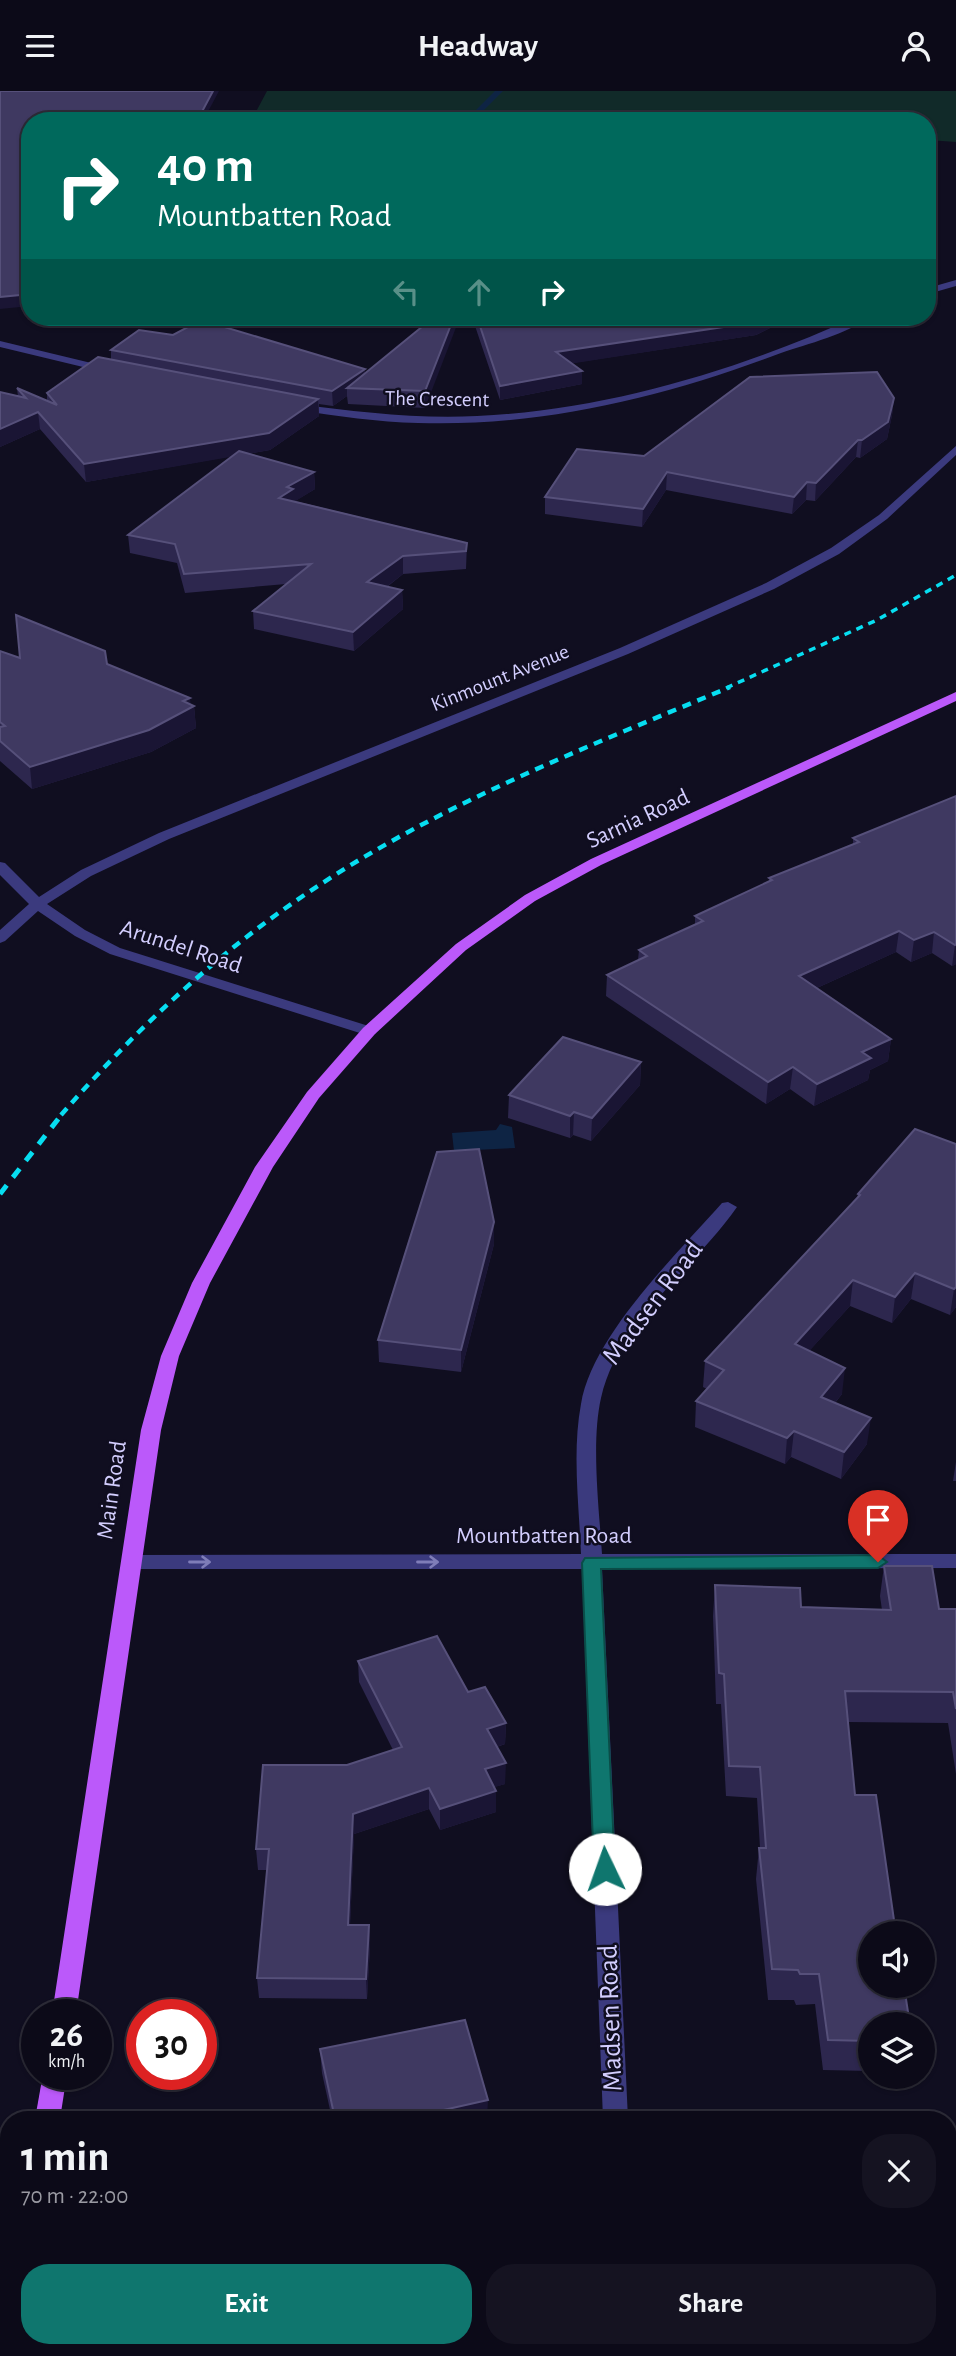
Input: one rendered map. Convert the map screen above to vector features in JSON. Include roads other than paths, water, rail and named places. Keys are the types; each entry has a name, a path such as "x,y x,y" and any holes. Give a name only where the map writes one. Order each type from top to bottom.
{"main road":[{"name":"Sarnia Road","path":"369,1031 461,947 530,898 596,862 956,696"},
{"name":"Main Road","path":"66,1999 151,1430 170,1356 201,1283 264,1167 313,1095 369,1031"},
{"path":"49,2111 53,2090"}],"street":[{"path":"936,289 956,283"},
{"name":"The Crescent","path":"287,405 383,418 454,422 554,412 619,401 699,380 840,326"},
{"path":"0,344 127,373"},
{"name":"Kinmount Avenue","path":"0,938 36,905 86,873 164,836 624,652 770,586 835,551 883,517 956,449"},
{"name":"Arundel Road","path":"0,866 36,905 85,937 115,951 369,1031"},
{"name":"Madsen Road","path":"615,2111 588,1471 591,1397 609,1355 655,1293 728,1207"},
{"name":"Mountbatten Road","path":"132,1562 956,1561"}],"water":[{"path":"500,1124 512,1127 515,1148 454,1151 452,1133 496,1130"}],"waterway":[{"path":"478,112 499,91"}],"railway":[{"path":"726,688 877,620 956,575"},
{"path":"61,1115 120,1051 183,991 249,935 321,884 369,854 469,800 730,687"},
{"path":"0,1194 62,1114"}]}
